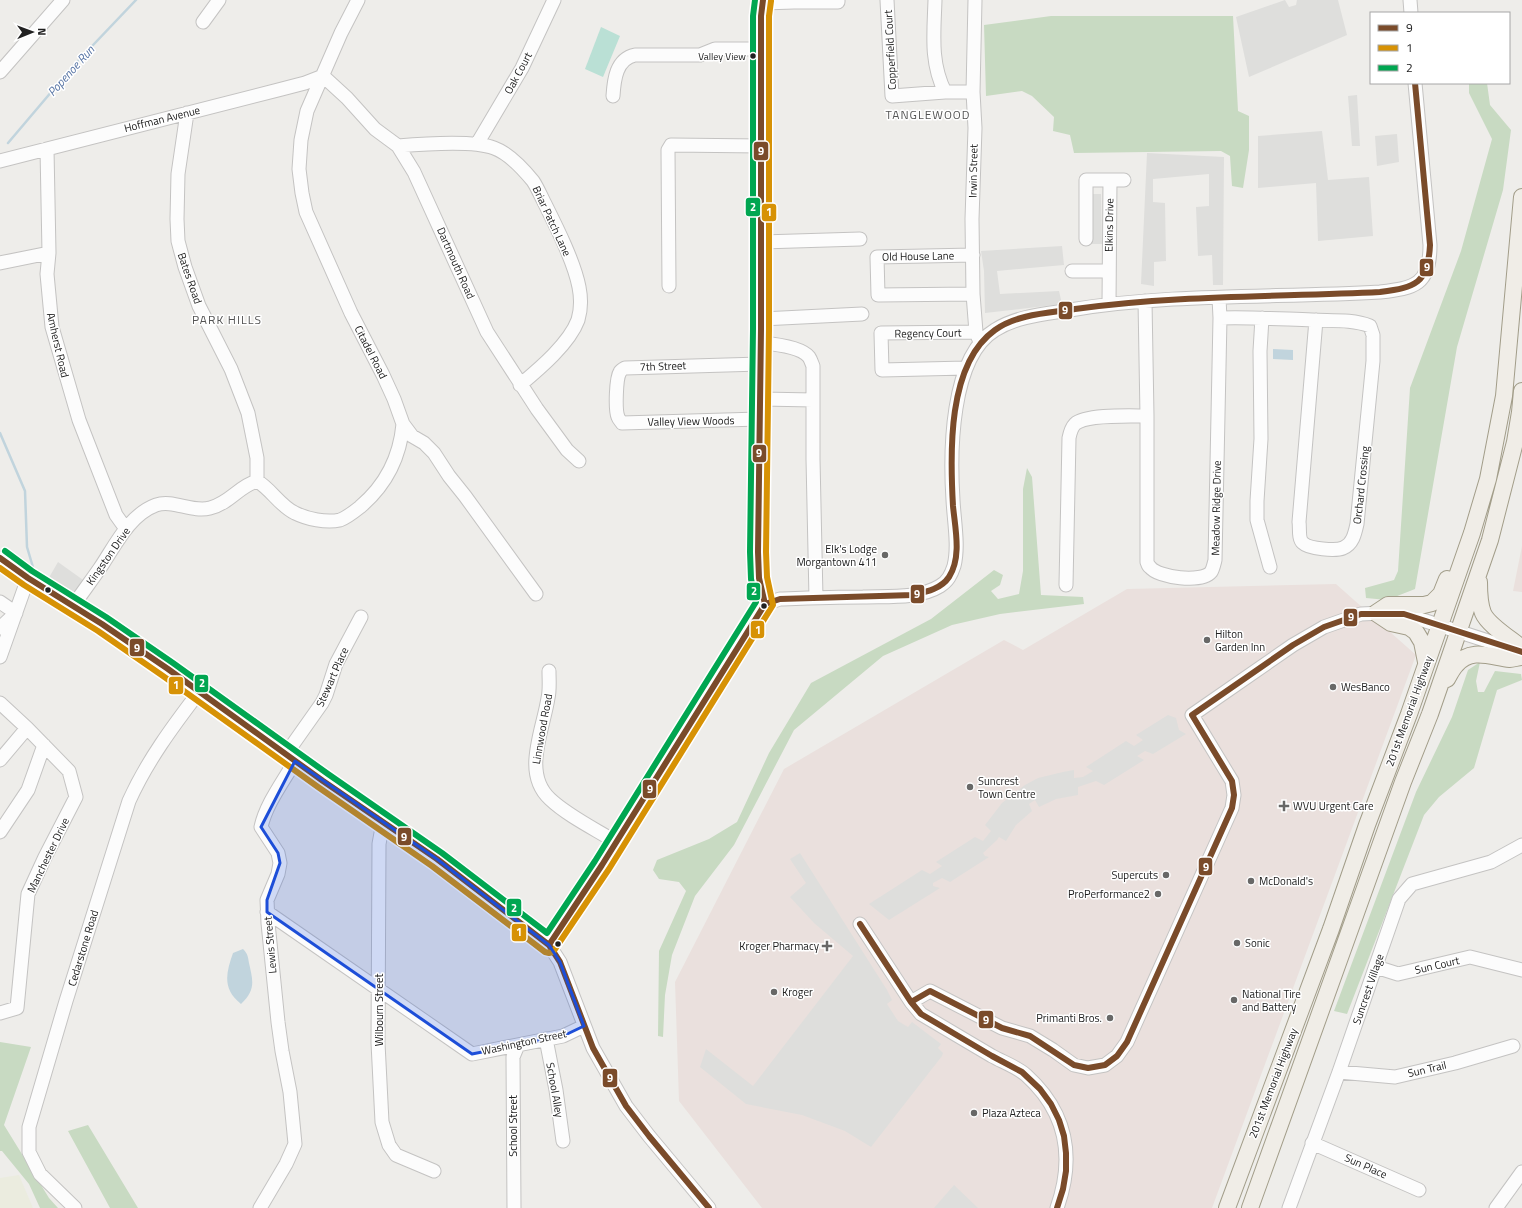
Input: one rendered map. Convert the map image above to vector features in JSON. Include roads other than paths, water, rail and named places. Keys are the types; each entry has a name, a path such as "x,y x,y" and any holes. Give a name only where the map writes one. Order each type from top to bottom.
{"main road":[{"name":"201st Memorial Highway","path":"1227,1208 1331,929 1472,533 1489,472 1504,396 1522,197"},
{"name":"201st Memorial Highway","path":"1250,1208 1403,782 1430,714 1490,540 1514,442 1520,412 1522,390"},
{"path":"1426,663 1422,642 1416,632 1409,627 1391,623 1376,613 1388,605 1424,605 1432,603 1441,594 1466,527 1480,503"},
{"path":"1478,573 1480,602 1483,614 1492,625 1510,637 1522,648"},
{"path":"1430,714 1443,685 1456,664 1468,656 1481,654 1511,659 1522,656"}],"street":[{"path":"0,72 63,0"},
{"path":"203,22 219,0"},
{"name":"Citadel Road","path":"358,0 341,33 307,112 301,140 299,169 306,212 366,343 394,399 403,424 412,436 424,443 434,453 449,476 536,594"},
{"name":"Oak Court","path":"476,144 522,68 554,0"},
{"path":"765,604 759,578 761,16 763,2 838,2 838,0"},
{"name":"Copperfield Court","path":"887,0 892,96 945,92 972,92"},
{"path":"935,0 934,48 938,78 945,92"},
{"name":"Irwin Street","path":"975,0 972,92 974,128 973,294 978,337"},
{"path":"1410,0 1411,12"},
{"path":"613,96 614,82 617,72 622,62 628,57 635,55 700,55 715,49 761,49"},
{"name":"Hoffman Avenue","path":"0,161 285,89 323,76"},
{"name":"Dartmouth Road","path":"323,76 347,98 375,129 398,146 414,172 487,332 520,385 567,450 579,461"},
{"path":"549,945 616,842 765,604 780,599 901,596 924,593 940,586 950,578 954,564 956,547 952,470 952,441 955,414 966,368 978,337 1012,322 1032,316 1109,304 1145,301 1380,292 1407,288 1417,284 1424,277 1428,268 1430,245 1417,119 1415,84"},
{"name":"Bates Road","path":"187,113 178,174 178,241 187,273 199,306 231,369 248,413 257,458 257,482"},
{"name":"Briar Patch Lane","path":"398,146 476,144 495,148 516,162 534,182 549,211 572,263 579,286 580,304 578,320 568,336 548,361 520,385"},
{"path":"669,286 668,150 671,146 761,146"},
{"name":"Amherst Road","path":"47,149 49,253 48,299 52,327 58,353 79,420 105,490 116,515 126,529"},
{"path":"1086,239 1086,180 1124,180"},
{"name":"Elkins Drive","path":"1109,304 1110,180"},
{"path":"761,242 860,239"},
{"path":"0,263 49,253"},
{"name":"Old House Lane","path":"973,255 877,257 878,295 973,294"},
{"path":"1072,271 1109,270"},
{"name":"Meadow Ridge Drive","path":"1145,301 1147,562 1150,568 1170,576 1199,578 1212,571 1215,560 1220,318 1219,298"},
{"path":"761,319 862,314"},
{"name":"Orchard Crossing","path":"1220,318 1316,320 1362,323 1370,326 1373,335 1373,361 1357,524 1354,538 1343,548 1323,549 1311,547 1303,544 1301,540 1299,522 1316,320"},
{"path":"1262,318 1260,351 1261,439 1257,520 1270,567"},
{"name":"Regency Court","path":"966,368 882,370 881,333 978,337"},
{"path":"761,343 790,348 801,352 809,357 813,366 813,487 816,598"},
{"name":"7th Street","path":"622,423 618,418 617,387 620,372 625,368 760,364"},
{"path":"760,399 813,400"},
{"path":"1066,585 1069,438 1071,429 1076,423 1094,418 1147,416"},
{"name":"Valley View Woods","path":"622,423 759,419"},
{"path":"257,482 265,486 283,505 293,512 304,517 320,520 340,520 356,510 372,497 384,482 395,461 402,441 403,424"},
{"name":"Kingston Drive","path":"73,606 126,529 143,512 156,505 169,504 194,509 208,509 219,506 250,483 257,482"},
{"path":"0,558 28,578 102,624 168,668 291,758 479,890 549,945 560,962 593,1048 626,1106 709,1208"},
{"path":"0,657 28,578"},
{"path":"0,602 16,613"},
{"path":"0,628 16,613"},
{"path":"911,1002 930,991 1002,1028 1030,1036 1074,1065 1088,1068 1105,1065 1117,1056 1127,1042 1232,808 1234,795 1232,781 1192,715 1293,645 1324,627 1361,614 1404,614 1439,624 1522,652"},
{"name":"Stewart Place","path":"291,758 322,704 336,664 361,617"},
{"name":"Linnwood Road","path":"549,671 549,697 534,763 536,776 542,790 550,800 566,812 616,842"},
{"name":"Cedarstone Road","path":"75,1208 40,1174 29,1152 29,1126 66,1001 129,801 139,779 165,737 199,692"},
{"name":"Manchester Drive","path":"0,703 70,771 76,797 28,894 17,1008 0,1013"},
{"path":"0,760 27,728"},
{"path":"0,832 28,790 44,745"},
{"name":"Lewis Street","path":"260,1208 286,1164 295,1144 290,1092 278,1022 267,912 267,900 278,874 280,863 278,853 261,827 263,818 291,758"},
{"name":"Wilbourn Street","path":"382,822 379,844 378,1043 382,1122 389,1145 396,1155 434,1171"},
{"name":"Suncrest Village","path":"1289,1208 1339,1072 1399,899 1412,884 1491,862 1522,845"},
{"name":"Washington Street","path":"267,912 379,990 429,1022 472,1054 563,1036 584,1026"},
{"path":"860,924 911,1002 921,1014 1025,1074 1046,1096 1059,1121 1066,1149 1066,1180 1057,1208"},
{"name":"Sun Court","path":"1376,967 1398,974 1470,957 1522,970"},
{"name":"School Alley","path":"546,1039 556,1090 563,1141"},
{"name":"School Street","path":"514,1208 513,1057 518,1045"},
{"name":"Sun Trail","path":"1339,1072 1395,1077 1455,1063 1513,1046"},
{"name":"Sun Place","path":"1312,1143 1419,1190"},
{"path":"1496,1208 1522,1172"}],"water":[{"path":"1273,349 1293,350 1293,360 1273,359"},
{"path":"243,949 248,957 252,975 252,985 249,994 241,1004 231,993 228,987 227,974 233,953"}],"waterway":[{"name":"Popenoe Run","path":"8,143 75,64 136,0"},
{"name":"Popenoe Run","path":"0,433 25,491 27,547 35,574"}],"place":[{"name":"Valley View","path":"753,56"},
{"name":"Elk's Lodge Morgantown 411","path":"885,555"},
{"name":"Hilton Garden Inn","path":"1207,640"},
{"name":"WesBanco","path":"1333,687"},
{"name":"Suncrest Town Centre","path":"970,787"},
{"name":"WVU Urgent Care","path":"1284,806"},
{"name":"Supercuts","path":"1166,875"},
{"name":"McDonald's","path":"1251,881"},
{"name":"ProPerformance2","path":"1158,894"},
{"name":"Sonic","path":"1237,943"},
{"name":"Kroger Pharmacy","path":"827,946"},
{"name":"Kroger","path":"774,992"},
{"name":"National Tire and Battery","path":"1234,1000"},
{"name":"Primanti Bros.","path":"1110,1018"},
{"name":"Plaza Azteca","path":"974,1113"}],"district":[{"name":"TANGLEWOOD","path":"928,115"},
{"name":"PARK HILLS","path":"227,320"}]}
